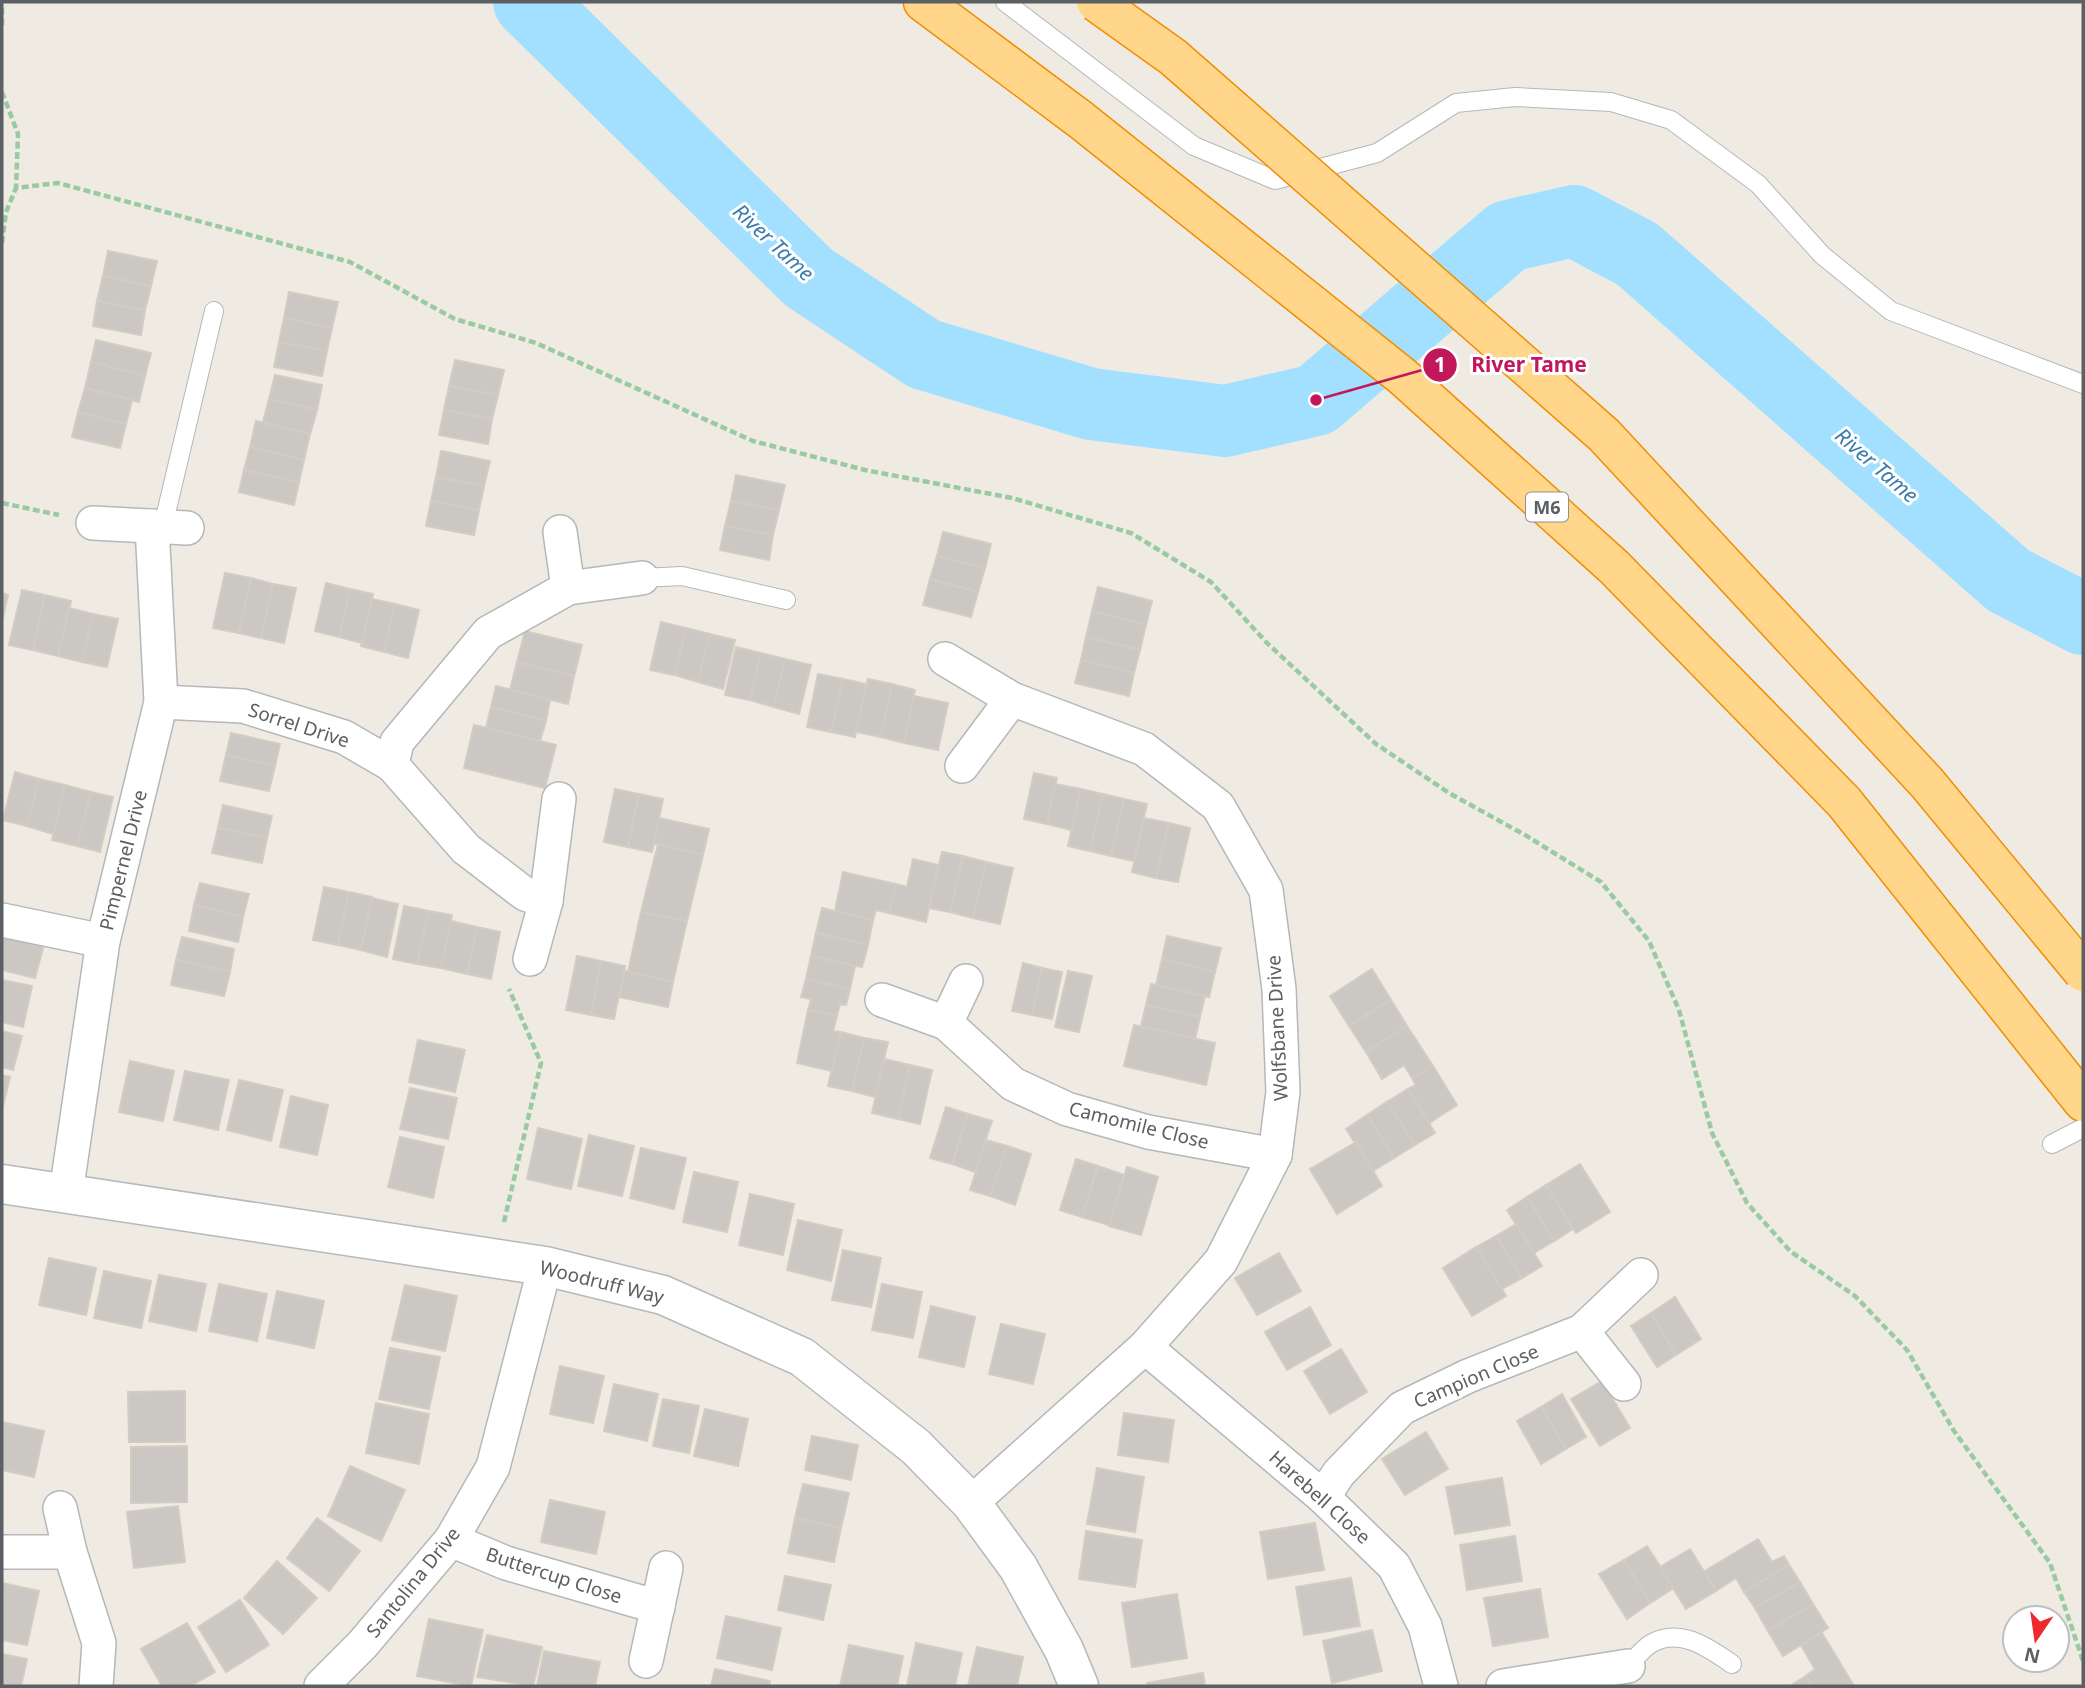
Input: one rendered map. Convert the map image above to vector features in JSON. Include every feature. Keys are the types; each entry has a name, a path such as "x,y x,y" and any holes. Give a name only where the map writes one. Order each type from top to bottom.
{"highway":[{"name":"M6","path":"923,2 1082,120 1402,376 1614,567 1844,802 2083,1102"},
{"path":"1096,2 1172,57 1604,435 1927,783 2083,972"}],"street":[{"path":"93,523 167,526"},
{"name":"Pimpernel Drive","path":"66,1194 103,941 161,702 167,526"},
{"path":"560,532 568,588"},
{"path":"392,765 397,742 488,633 568,588 642,578"},
{"name":"Wolfsbane Drive","path":"945,659 1012,699 1144,749 1218,806 1266,890 1279,989 1283,1092 1275,1156 1221,1261 1145,1347 971,1503"},
{"path":"962,766 1012,699"},
{"name":"Sorrel Drive","path":"161,702 243,706 344,737 392,765 466,849 525,894 546,901"},
{"path":"520,967 546,901 559,799"},
{"path":"2,920 103,941"},
{"path":"946,1023 966,981"},
{"name":"Camomile Close","path":"882,1000 946,1023 1013,1084 1067,1109 1148,1132 1275,1156"},
{"name":"Woodruff Way","path":"2,1184 545,1266 663,1296 802,1357 916,1447 971,1503 1018,1567 1064,1650 1079,1686"},
{"name":"Santolina Drive","path":"321,1686 362,1645 452,1540 493,1467 545,1266"},
{"name":"Campion Close","path":"1323,1497 1339,1473 1402,1408 1468,1376 1582,1332 1641,1275"},
{"path":"1582,1332 1624,1384"},
{"name":"Harebell Close","path":"1145,1347 1323,1497 1394,1566 1425,1626 1441,1686"},
{"path":"60,1508 70,1552 99,1643 96,1686"},
{"name":"Buttercup Close","path":"452,1540 506,1563 659,1607"},
{"path":"2,1552 70,1552"},
{"path":"646,1661 666,1568"},
{"path":"1503,1686 1628,1666"}],"lane":[{"path":"1004,2 1194,146 1275,180 1377,153 1456,103 1515,97 1611,102 1671,120 1758,184 1822,255 1891,311 2083,384"},
{"path":"167,526 214,311"},
{"path":"642,578 682,576 786,600"},
{"path":"2052,1144 2083,1128"},
{"path":"1628,1666 1651,1643 1668,1638 1700,1642 1732,1664"}],"path":[{"path":"2,8 2,25"},
{"path":"2,92 18,134 16,188"},
{"path":"2,503 93,523"},
{"path":"495,1260 541,1063 508,988 520,967"}],"building":[{"path":"108,251 157,261 151,286 103,276"},
{"path":"103,276 151,286 145,310 97,301"},
{"path":"289,292 338,302 332,328 284,318"},
{"path":"97,301 145,310 141,335 93,326"},
{"path":"284,318 332,328 327,351 279,342"},
{"path":"96,340 151,353 145,376 91,362"},
{"path":"279,342 327,351 322,376 274,367"},
{"path":"455,360 504,370 498,395 449,386"},
{"path":"91,362 145,376 139,402 85,388"},
{"path":"275,375 322,385 317,410 269,399"},
{"path":"449,386 498,395 492,419 444,410"},
{"path":"85,388 132,400 126,424 78,412"},
{"path":"269,399 317,410 310,434 263,422"},
{"path":"444,410 492,419 488,444 439,435"},
{"path":"78,412 126,424 120,448 72,437"},
{"path":"256,421 310,434 304,460 250,447"},
{"path":"250,447 304,460 299,482 244,470"},
{"path":"441,451 490,461 484,486 436,477"},
{"path":"244,470 299,482 294,505 239,492"},
{"path":"736,475 785,485 779,510 731,501"},
{"path":"436,477 484,486 479,510 431,501"},
{"path":"431,501 479,510 474,535 426,526"},
{"path":"731,501 779,510 773,535 725,526"},
{"path":"725,526 773,535 769,560 720,550"},
{"path":"943,532 991,544 985,568 937,556"},
{"path":"937,556 985,568 978,592 930,579"},
{"path":"225,573 251,578 239,633 213,628"},
{"path":"251,578 273,584 261,638 239,633"},
{"path":"930,579 978,592 971,617 923,605"},
{"path":"326,583 350,589 339,637 315,631"},
{"path":"273,584 296,588 284,643 261,638"},
{"path":"1098,587 1152,601 1146,625 1092,611"},
{"path":"350,589 373,594 362,643 339,637"},
{"path":"22,590 45,595 33,650 9,645"},
{"path":"2,593 8,595 2,621"},
{"path":"45,595 71,601 58,656 33,650"},
{"path":"372,599 395,604 384,652 361,646"},
{"path":"395,604 419,610 408,658 384,652"},
{"path":"69,608 93,614 82,662 58,656"},
{"path":"1092,611 1146,625 1140,650 1086,637"},
{"path":"93,614 118,619 107,667 82,662"},
{"path":"661,622 686,628 675,675 650,670"},
{"path":"686,628 710,634 698,682 675,675"},
{"path":"525,631 582,645 574,676 517,662"},
{"path":"710,634 735,640 723,689 698,682"},
{"path":"1086,637 1140,650 1134,673 1081,660"},
{"path":"736,647 761,653 750,700 725,695"},
{"path":"761,653 785,659 774,707 750,700"},
{"path":"785,659 811,665 799,714 774,707"},
{"path":"1081,660 1134,673 1129,696 1075,683"},
{"path":"517,662 574,676 568,704 510,690"},
{"path":"818,674 843,679 831,732 807,727"},
{"path":"843,679 866,684 855,737 831,732"},
{"path":"868,679 892,684 881,737 856,732"},
{"path":"892,684 915,690 904,743 881,737"},
{"path":"496,686 550,700 546,721 491,707"},
{"path":"914,696 948,703 938,750 904,743"},
{"path":"491,707 546,721 540,741 486,728"},
{"path":"474,725 556,745 545,788 464,768"},
{"path":"231,733 280,744 275,766 226,755"},
{"path":"226,755 275,766 269,791 220,781"},
{"path":"15,772 39,779 27,826 3,820"},
{"path":"1034,773 1057,778 1047,824 1024,819"},
{"path":"39,779 65,785 53,834 27,826"},
{"path":"1055,784 1081,789 1071,830 1047,824"},
{"path":"65,785 91,792 77,846 52,840"},
{"path":"615,789 639,794 628,847 604,842"},
{"path":"1081,789 1103,794 1090,851 1068,846"},
{"path":"91,792 113,797 100,852 77,846"},
{"path":"639,794 663,799 652,852 628,847"},
{"path":"1103,794 1124,799 1111,856 1090,851"},
{"path":"1124,799 1147,804 1134,861 1111,856"},
{"path":"223,805 272,816 267,838 218,828"},
{"path":"659,818 709,829 703,855 654,844"},
{"path":"1144,818 1169,823 1156,878 1132,872"},
{"path":"1169,823 1190,828 1178,882 1156,878"},
{"path":"218,828 267,838 262,863 212,853"},
{"path":"658,844 703,855 687,921 641,912"},
{"path":"942,852 963,856 950,912 929,908"},
{"path":"963,856 986,862 973,918 950,912"},
{"path":"913,859 938,865 926,922 889,913 896,884 907,887"},
{"path":"986,862 1013,868 1000,924 973,918"},
{"path":"843,872 896,884 889,913 876,910 873,920 835,911"},
{"path":"200,883 249,894 243,917 194,905"},
{"path":"324,887 349,892 338,945 313,940"},
{"path":"349,892 372,897 361,950 338,945"},
{"path":"372,898 398,904 387,957 361,950"},
{"path":"194,905 243,917 238,942 189,931"},
{"path":"404,906 429,911 417,964 393,959"},
{"path":"822,908 873,920 868,945 816,933"},
{"path":"429,911 452,915 441,968 417,964"},
{"path":"641,912 687,921 673,982 628,972"},
{"path":"451,921 477,927 467,974 441,968"},
{"path":"477,927 500,932 491,979 467,974"},
{"path":"816,933 868,945 862,967 811,956"},
{"path":"2,934 44,944 35,978 2,970"},
{"path":"1167,936 1221,948 1215,972 1162,959"},
{"path":"182,937 234,949 230,972 176,960"},
{"path":"577,956 601,961 591,1015 566,1010"},
{"path":"811,956 855,966 850,989 806,979"},
{"path":"1162,959 1215,972 1209,997 1156,985"},
{"path":"176,960 230,972 224,996 171,985"},
{"path":"601,961 625,966 614,1019 591,1015"},
{"path":"1023,963 1042,968 1032,1015 1012,1011"},
{"path":"1042,968 1062,972 1052,1019 1032,1015"},
{"path":"1372,969 1391,1000 1349,1026 1330,996"},
{"path":"625,971 673,982 668,1007 619,997"},
{"path":"1068,971 1092,976 1079,1032 1055,1027"},
{"path":"806,979 850,989 846,1005 840,1004 837,1016 808,1010 811,999 801,997"},
{"path":"2,980 32,986 23,1027 2,1022"},
{"path":"1151,984 1205,996 1200,1017 1146,1005"},
{"path":"1391,1000 1407,1026 1366,1052 1349,1026"},
{"path":"1146,1005 1200,1017 1195,1039 1141,1026"},
{"path":"808,1010 837,1016 833,1031 841,1032 832,1071 797,1063"},
{"path":"1134,1025 1215,1043 1206,1085 1124,1066"},
{"path":"1407,1026 1433,1066 1412,1078 1404,1065 1382,1079 1366,1052"},
{"path":"2,1031 22,1036 13,1070 2,1067"},
{"path":"841,1032 864,1038 852,1091 828,1086"},
{"path":"864,1038 888,1042 875,1097 852,1091"},
{"path":"418,1040 465,1050 455,1092 409,1082"},
{"path":"884,1059 910,1065 898,1119 872,1113"},
{"path":"130,1061 174,1071 163,1121 119,1112"},
{"path":"910,1065 932,1070 920,1124 898,1119"},
{"path":"1433,1066 1457,1105 1429,1123 1408,1089 1416,1085 1412,1078"},
{"path":"185,1071 229,1080 218,1130 174,1120"},
{"path":"2,1075 10,1077 2,1110"},
{"path":"239,1080 283,1090 271,1141 227,1130"},
{"path":"410,1088 457,1098 448,1139 400,1129"},
{"path":"1408,1089 1435,1133 1415,1145 1387,1102"},
{"path":"291,1096 328,1105 317,1155 280,1147"},
{"path":"1387,1102 1415,1145 1394,1158 1367,1115"},
{"path":"946,1107 968,1114 952,1164 930,1158"},
{"path":"968,1114 992,1121 975,1172 952,1164"},
{"path":"1367,1115 1394,1158 1373,1171 1346,1129"},
{"path":"538,1128 582,1139 571,1189 527,1179"},
{"path":"589,1135 634,1146 622,1196 578,1186"},
{"path":"400,1137 444,1147 433,1198 388,1187"},
{"path":"986,1140 1007,1146 990,1196 970,1190"},
{"path":"1356,1142 1382,1186 1337,1214 1310,1169"},
{"path":"1007,1146 1031,1154 1015,1205 990,1196"},
{"path":"641,1148 686,1158 674,1209 630,1198"},
{"path":"1076,1159 1098,1166 1082,1217 1060,1210"},
{"path":"1580,1164 1610,1212 1576,1233 1546,1185"},
{"path":"1098,1166 1124,1175 1109,1225 1082,1217"},
{"path":"1127,1167 1158,1177 1141,1235 1109,1226"},
{"path":"694,1172 738,1182 727,1232 683,1222"},
{"path":"1546,1185 1573,1229 1554,1241 1527,1197"},
{"path":"750,1194 794,1204 783,1255 739,1245"},
{"path":"1527,1197 1554,1241 1534,1253 1507,1210"},
{"path":"798,1220 842,1230 831,1281 787,1270"},
{"path":"1516,1224 1542,1266 1522,1278 1496,1236"},
{"path":"1496,1236 1522,1278 1502,1289 1476,1247"},
{"path":"1476,1247 1506,1296 1472,1316 1443,1268"},
{"path":"843,1250 881,1258 871,1307 832,1300"},
{"path":"1279,1253 1301,1291 1257,1315 1235,1278"},
{"path":"49,1258 96,1268 86,1315 39,1305"},
{"path":"104,1271 151,1281 141,1328 94,1318"},
{"path":"159,1275 206,1284 196,1331 149,1321"},
{"path":"219,1284 267,1294 257,1341 209,1331"},
{"path":"882,1284 922,1292 913,1338 872,1330"},
{"path":"405,1285 457,1296 445,1351 392,1340"},
{"path":"277,1291 324,1301 314,1348 267,1338"},
{"path":"1675,1297 1701,1339 1676,1355 1651,1313"},
{"path":"931,1306 975,1317 964,1367 919,1357"},
{"path":"1310,1307 1331,1345 1287,1370 1265,1332"},
{"path":"1651,1313 1676,1355 1657,1367 1631,1326"},
{"path":"1001,1324 1045,1334 1033,1384 989,1374"},
{"path":"390,1348 440,1357 429,1409 379,1399"},
{"path":"1341,1349 1367,1392 1330,1414 1304,1371"},
{"path":"560,1366 604,1376 593,1423 550,1414"},
{"path":"1602,1381 1630,1428 1600,1446 1571,1399"},
{"path":"614,1384 658,1394 647,1441 604,1431"},
{"path":"185,1391 185,1442 129,1442 128,1392"},
{"path":"1562,1394 1586,1437 1566,1449 1541,1407"},
{"path":"663,1399 699,1406 689,1453 653,1446"},
{"path":"376,1403 429,1414 419,1464 366,1453"},
{"path":"1541,1407 1566,1449 1541,1464 1517,1421"},
{"path":"705,1409 748,1419 738,1466 694,1456"},
{"path":"1124,1413 1174,1420 1168,1462 1118,1455"},
{"path":"2,1422 44,1431 34,1477 2,1470"},
{"path":"1426,1432 1448,1469 1405,1495 1382,1459"},
{"path":"812,1436 858,1445 851,1480 805,1470"},
{"path":"187,1446 187,1502 131,1503 131,1447"},
{"path":"350,1466 405,1490 381,1541 328,1516"},
{"path":"1097,1468 1144,1477 1135,1532 1087,1524"},
{"path":"1502,1478 1510,1525 1455,1534 1446,1487"},
{"path":"803,1484 849,1493 841,1528 795,1518"},
{"path":"550,1500 605,1512 596,1554 541,1542"},
{"path":"178,1506 185,1562 134,1568 127,1512"},
{"path":"317,1518 360,1551 329,1591 287,1558"},
{"path":"795,1518 841,1528 834,1562 788,1553"},
{"path":"1315,1523 1324,1570 1268,1579 1260,1532"},
{"path":"1086,1531 1142,1540 1135,1587 1079,1579"},
{"path":"1515,1536 1522,1581 1467,1590 1460,1545"},
{"path":"1758,1539 1772,1562 1784,1556 1789,1565 1744,1592 1736,1578 1716,1591 1703,1572"},
{"path":"1647,1546 1674,1588 1650,1603 1624,1560"},
{"path":"1690,1549 1716,1591 1686,1609 1660,1567"},
{"path":"1624,1560 1650,1603 1627,1619 1599,1574"},
{"path":"277,1561 317,1598 283,1634 244,1598"},
{"path":"1789,1565 1800,1582 1755,1608 1744,1592"},
{"path":"785,1576 831,1585 823,1620 778,1610"},
{"path":"1351,1578 1360,1626 1304,1635 1296,1587"},
{"path":"1800,1582 1813,1604 1768,1631 1755,1608"},
{"path":"2,1583 39,1591 27,1645 2,1640"},
{"path":"1540,1589 1548,1637 1493,1646 1484,1598"},
{"path":"1177,1594 1187,1658 1132,1667 1122,1603"},
{"path":"240,1600 269,1645 226,1672 198,1627"},
{"path":"1813,1604 1828,1628 1783,1656 1768,1631"},
{"path":"726,1616 781,1628 772,1670 717,1658"},
{"path":"429,1619 483,1630 471,1686 417,1676"},
{"path":"187,1623 215,1672 190,1686 162,1686 141,1649"},
{"path":"1372,1630 1382,1671 1332,1683 1323,1641"},
{"path":"1822,1633 1854,1686 1813,1686 1806,1676 1815,1669 1801,1645"},
{"path":"487,1635 542,1647 533,1686 477,1677"},
{"path":"916,1643 962,1653 955,1686 907,1686"},
{"path":"849,1645 903,1656 897,1686 840,1686"},
{"path":"977,1647 1023,1657 1017,1686 968,1686"},
{"path":"544,1651 600,1662 595,1686 537,1686"},
{"path":"2,1654 27,1659 21,1686 2,1686"},
{"path":"715,1669 770,1681 769,1686 711,1686"},
{"path":"1203,1673 1205,1686 1148,1686 1147,1683"},
{"path":"1806,1676 1813,1686 1790,1686"}],"waterway":[{"name":"River Tame","path":"529,2 808,277 924,354 1091,404 1225,421 1316,400 1508,236 1574,221 1637,254 2008,580 2083,619"}],"place":[{"name":"River Tame","path":"1316,400"}]}
